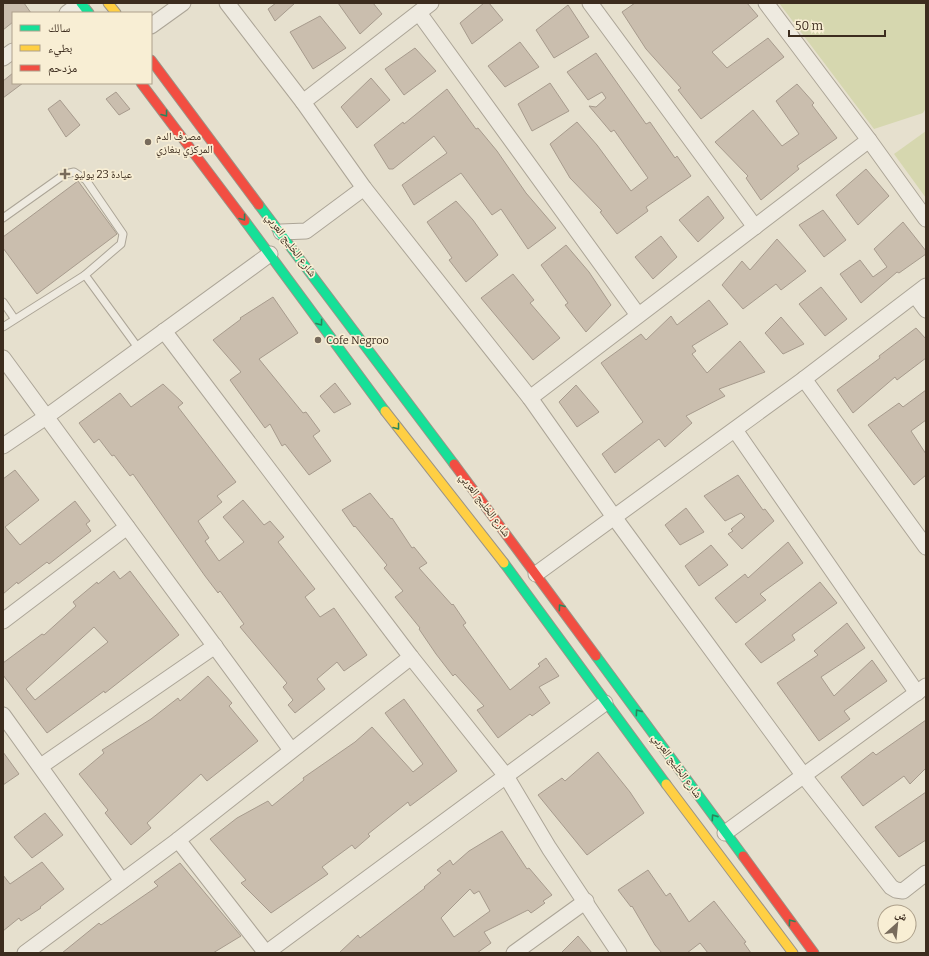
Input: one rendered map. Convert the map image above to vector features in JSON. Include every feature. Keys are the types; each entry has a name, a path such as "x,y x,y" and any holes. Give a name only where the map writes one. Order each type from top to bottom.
{"main road":[{"path":"81,3 88,12"},
{"path":"108,3 115,12"},
{"name":"شارع الخليج العربي","path":"152,61 536,574 814,953"},
{"name":"شارع الخليج العربي","path":"142,84 270,254 370,392 522,586 605,703 793,953"},
{"path":"370,392 390,380"}],"street":[{"path":"68,12 81,3"},
{"path":"152,25 183,3"},
{"path":"227,3 302,102 364,188 530,398 614,517 804,776 891,887 896,890 903,891 926,873"},
{"path":"302,102 431,3"},
{"path":"590,3 755,227"},
{"path":"766,3 869,140 926,219"},
{"path":"418,13 638,316"},
{"path":"3,58 12,52"},
{"path":"530,398 869,140"},
{"path":"280,232 306,230 364,188"},
{"path":"300,257 306,230"},
{"path":"3,446 46,417 270,254"},
{"path":"536,574 804,379 920,291 926,310"},
{"path":"164,331 411,657 506,776 549,848 586,901 619,953"},
{"path":"3,358 292,750"},
{"path":"804,379 926,547"},
{"path":"726,833 922,689 734,430"},
{"path":"3,621 127,527"},
{"path":"41,766 215,646"},
{"path":"25,953 178,840 411,657"},
{"path":"178,840 266,953 605,703"},
{"path":"3,715 122,881"},
{"path":"514,953 586,901"}],"lane":[{"path":"3,218 65,174 77,174 86,180 123,234 121,244 85,275 14,318 3,327"},
{"path":"85,275 139,349"},
{"path":"3,302 14,318"}],"green space":[{"path":"779,3 926,3 926,108 923,113 874,129"},
{"path":"926,131 926,198 894,154"}],"building":[{"path":"3,3 24,3 30,12 12,12 12,23 3,30"},
{"path":"276,3 295,3 275,21 268,9"},
{"path":"338,3 373,3 382,14 360,34"},
{"path":"484,3 489,3 503,20 472,44 460,23"},
{"path":"635,3 747,3 758,16 712,52 727,68 768,38 784,57 701,119 678,90 681,88 646,49 622,12"},
{"path":"568,5 589,37 554,58 536,30"},
{"path":"320,16 346,48 313,69 290,32"},
{"path":"520,42 539,67 505,87 488,66"},
{"path":"415,48 436,71 404,95 385,69"},
{"path":"596,53 646,124 650,122 675,158 677,156 691,176 646,207 648,211 617,234 600,212 602,211 570,178 550,144 577,122 597,145 631,191 648,178 614,130 611,132 589,106 596,107 606,98 602,92 588,100 567,72"},
{"path":"12,74 12,84 22,84 3,98 3,81"},
{"path":"371,78 390,100 357,128 341,107"},
{"path":"550,83 569,111 532,131 518,104"},
{"path":"797,84 814,103 812,105 837,138 797,166 799,169 761,200 746,178 748,176 715,142 753,110 782,146 799,134 776,101"},
{"path":"447,89 476,129 478,128 497,151 526,193 556,228 528,249 501,209 492,215 461,173 414,205 402,185 447,153 434,136 393,169 389,169 374,145 403,122 404,124"},
{"path":"116,92 130,109 119,115 106,99"},
{"path":"60,100 80,125 66,137 48,109"},
{"path":"866,169 889,196 858,225 836,195"},
{"path":"78,181 117,234 37,294 3,248 3,237"},
{"path":"708,196 724,218 698,242 679,220"},
{"path":"456,201 473,220 498,255 466,282 449,260 452,258 427,222"},
{"path":"823,210 846,240 824,257 799,225"},
{"path":"903,222 926,251 926,254 899,273 897,272 861,303 840,274 860,260 873,277 887,267 874,249"},
{"path":"661,236 677,257 653,279 635,257"},
{"path":"777,239 806,271 781,290 776,284 743,309 722,285 742,261 750,270"},
{"path":"566,245 589,272 611,305 586,332 565,305 568,303 541,265"},
{"path":"513,274 534,300 530,303 560,338 533,360 481,298"},
{"path":"821,287 847,319 825,336 799,304"},
{"path":"273,297 298,333 259,359 303,413 306,412 320,431 313,436 331,461 309,475 285,444 282,446 270,424 265,428 230,380 241,372 213,340 241,319 240,318"},
{"path":"709,300 728,324 692,346 696,351 692,354 707,373 740,341 765,372 719,389 725,396 686,416 692,423 665,447 659,439 615,473 602,454 643,422 601,363 641,334 646,340 671,316 677,325"},
{"path":"781,317 804,344 783,354 765,333"},
{"path":"916,328 926,339 926,358 897,380 895,377 853,413 837,390 880,358 879,356"},
{"path":"335,383 351,404 334,413 320,396"},
{"path":"163,384 183,403 178,407 236,482 217,496 222,502 198,521 209,538 205,541 219,561 244,542 223,517 243,500 264,525 270,521 284,537 278,542 315,589 305,597 320,617 334,608 367,655 344,671 337,662 317,679 325,689 295,713 288,705 293,700 283,687 287,683 240,627 244,624 220,591 218,593 205,576 133,474 130,476 114,455 112,456 99,439 94,443 79,423 120,393 131,407"},
{"path":"576,385 599,412 577,427 559,402"},
{"path":"926,390 926,420 911,431 926,454 926,475 914,485 868,425 899,403 903,407"},
{"path":"15,470 39,500 5,527 20,545 75,501 90,521 86,524 91,531 49,564 47,562 18,584 17,582 3,594 3,479"},
{"path":"738,475 763,510 765,509 774,521 742,549 728,534 733,531 731,529 745,517 741,513 725,521 704,496"},
{"path":"370,493 391,519 392,518 412,548 414,547 427,563 419,568 452,605 453,604 466,623 463,625 510,690 540,666 538,664 546,658 559,676 539,687 550,703 532,716 530,714 498,738 477,710 484,706 455,674 453,676 436,654 419,629 420,628 395,597 403,591 384,568 387,565 355,526 354,527 342,510"},
{"path":"686,508 704,532 680,545 665,525"},
{"path":"788,542 803,563 760,594 766,600 736,623 715,598 745,574 748,578"},
{"path":"711,545 728,565 699,586 685,566"},
{"path":"114,571 120,579 130,571 179,635 105,693 104,691 47,733 3,675 3,663 42,634 44,635 76,606 73,602 97,582 98,584","holes":["94,627 108,642 35,700 26,689"]},
{"path":"820,582 837,603 792,635 795,640 761,663 745,644"},
{"path":"847,623 865,648 821,677 834,696 872,660 887,681 844,711 850,719 819,741 777,683 818,655 814,651"},
{"path":"208,676 232,703 229,706 258,741 207,781 201,774 147,823 151,828 131,845 105,813 108,810 79,774 104,753 102,750 151,719 178,698 180,701"},
{"path":"404,699 457,771 410,806 408,802 368,834 370,836 355,849 352,845 322,867 328,874 271,913 241,883 246,880 210,839 237,818 268,801 272,806 304,780 303,778 355,742 372,727 413,772 423,764 385,713"},
{"path":"926,720 926,768 910,784 904,776 863,806 841,777 873,752 876,755"},
{"path":"3,752 19,774 3,785"},
{"path":"598,752 630,792 644,813 587,855 538,795 562,778 565,781"},
{"path":"926,792 926,840 899,857 875,827"},
{"path":"45,813 63,835 32,858 14,837"},
{"path":"502,831 527,869 529,868 552,895 543,901 545,903 531,913 528,910 484,932 491,943 477,953 339,953 358,935 360,938 425,888 424,887 441,873 437,870 450,860 453,865 469,851","holes":["470,889 474,894 479,891 490,911 454,937 441,918"]},
{"path":"42,862 64,889 40,907 41,908 21,921 19,918 3,931 3,875 10,884"},
{"path":"180,863 241,936 213,953 62,953 99,923 101,925 158,886 154,882"},
{"path":"648,870 666,896 670,893 689,922 714,901 746,942 744,943 751,953 708,953 700,943 687,953 662,953 655,945 632,906 631,907 618,890"},
{"path":"578,936 592,953 561,953"}],"traffic: fast":[{"path":"81,3 88,12"},
{"path":"259,205 454,464"},
{"path":"245,221 385,411"},
{"path":"504,563 666,784"},
{"path":"596,656 743,856"}],"traffic: slow":[{"path":"108,3 115,12"},
{"path":"385,411 504,563"},
{"path":"666,784 793,953"}],"traffic: jam":[{"path":"152,61 259,205"},
{"path":"142,84 245,221"},
{"path":"454,464 596,656"},
{"path":"743,856 814,953"}],"place":[{"name":"مصرف الدم المركزي بنغازي","path":"148,142"},
{"name":"عيادة 23 يوليو","path":"65,174"},
{"name":"Cofe Negroo","path":"318,340"}]}
